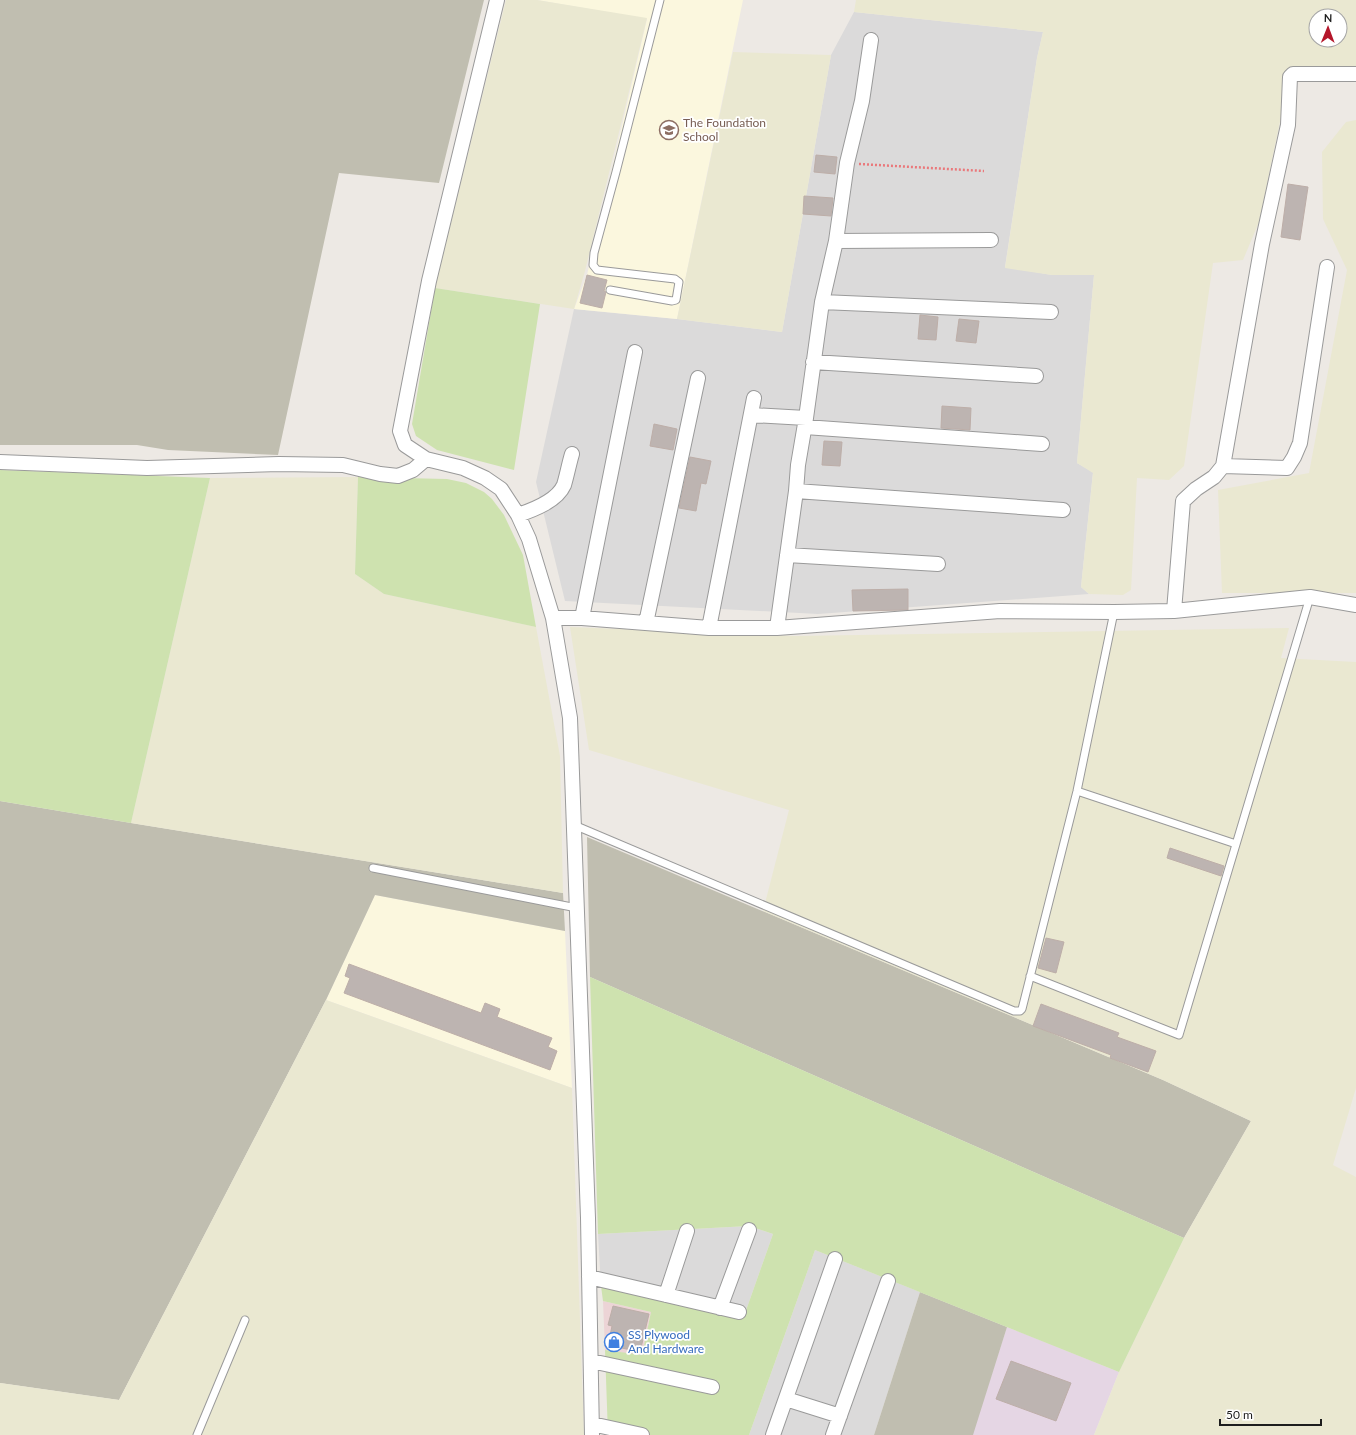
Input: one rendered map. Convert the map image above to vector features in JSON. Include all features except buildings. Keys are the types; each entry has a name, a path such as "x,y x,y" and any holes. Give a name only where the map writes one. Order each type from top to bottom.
{"street":[{"path":"497,0 429,281 400,431 405,445 426,459 463,468 485,478 500,489 518,516 531,545 553,618 570,718 589,1277 592,1430 642,1435"},
{"path":"777,628 796,491 798,465 822,302 836,241 847,163 862,101 871,40"},
{"path":"1174,611 1183,502 1196,488 1214,477 1223,466 1262,244 1288,125 1290,77 1293,74 1356,74"},
{"path":"836,241 991,240"},
{"path":"1223,466 1287,468 1294,457 1300,443 1327,267"},
{"path":"822,302 1051,312"},
{"path":"582,618 622,425 635,352"},
{"path":"813,362 1036,376"},
{"path":"646,623 698,378"},
{"path":"709,628 754,398"},
{"path":"751,415 805,423 1042,444"},
{"path":"518,516 540,507 556,495 563,486 572,454"},
{"path":"0,462 147,468 279,464 343,464 380,474 398,476 412,470 426,459"},
{"path":"796,491 1063,510"},
{"path":"787,555 938,564"},
{"path":"553,618 582,618 709,628 777,628 1000,611 1174,611 1310,597 1356,605"},
{"path":"720,1308 749,1230"},
{"path":"666,1295 687,1231"},
{"path":"773,1435 834,1259"},
{"path":"589,1277 739,1312"},
{"path":"833,1435 888,1281"},
{"path":"591,1361 712,1387"},
{"path":"786,1399 840,1416"}],"lane":[{"path":"610,290 672,301 676,300 678,294 679,282 675,279 597,270 593,265 594,253 660,0"},
{"path":"1030,976 1179,1035 1310,597"},
{"path":"574,825 1014,1011 1020,1011 1022,1009 1077,791 1114,612"},
{"path":"1077,791 1236,844"},
{"path":"373,868 577,908"},
{"path":"197,1435 246,1320"}],"path":[{"path":"847,163 984,170"}],"shaded area":[{"path":"0,0 484,0 439,183 339,173 278,455 168,450 137,445 0,445"},
{"path":"506,0 537,0 647,18 585,271 574,309 435,288"},
{"name":"The Foundation School","path":"537,0 743,0 677,319 574,309 587,275 647,19"},
{"path":"856,0 1356,0 1356,71 1291,69 1259,222 1243,260 1213,263 1184,466 1169,480 1137,478 1131,590 1123,595 1089,594 1081,587 1093,473 1077,463 1094,275 1052,275 1005,268 1037,58 1043,32 854,12"},
{"path":"854,12 1043,32 1037,58 1005,267 1052,275 1094,275 1077,463 1093,472 1081,587 1089,594 818,614 565,601 536,482 574,309 677,319 782,332 831,55"},
{"path":"733,52 831,55 782,332 677,319"},
{"path":"1356,120 1356,593 1222,593 1218,490 1309,473 1347,270 1323,219 1322,152 1346,122"},
{"path":"358,477 355,574 384,594 536,627 560,756 563,893 131,823 210,478"},
{"path":"570,627 795,636 1289,628 1281,658 1356,662 1356,1088 1333,1165 1356,1177 1356,1435 1094,1435 1119,1372 1184,1238 1251,1121 1163,1080 763,911 789,810 589,750"},
{"path":"0,801 563,893 565,931 375,895 326,1000 119,1400 0,1383"},
{"path":"587,837 1163,1080 1251,1121 1184,1238 590,977"},
{"path":"375,895 565,931 572,1088 326,1000"},
{"path":"326,1000 572,1088 584,1435 0,1435 0,1383 119,1400"},
{"path":"749,1226 773,1234 743,1319 601,1286 598,1234"},
{"path":"815,1250 920,1292 874,1435 749,1435"},
{"path":"920,1292 1007,1327 973,1435 874,1435"},
{"path":"603,1301 651,1312 642,1356 605,1350"},
{"path":"1007,1327 1119,1372 1094,1435 972,1435"}],"green space":[{"path":"435,288 540,304 514,470 437,450 416,436 412,424"},
{"path":"0,470 210,478 131,823 0,801"},
{"path":"358,477 447,479 466,483 484,492 492,499 504,515 523,555 536,627 384,594 355,574"},
{"path":"590,977 1184,1238 1119,1372 815,1250 749,1435 608,1435 605,1350 642,1355 651,1312 603,1301 601,1286 743,1319 773,1234 749,1226 598,1234"}],"place":[{"name":"The Foundation School","path":"669,130"},
{"name":"SS Plywood And Hardware","path":"614,1342"}]}
